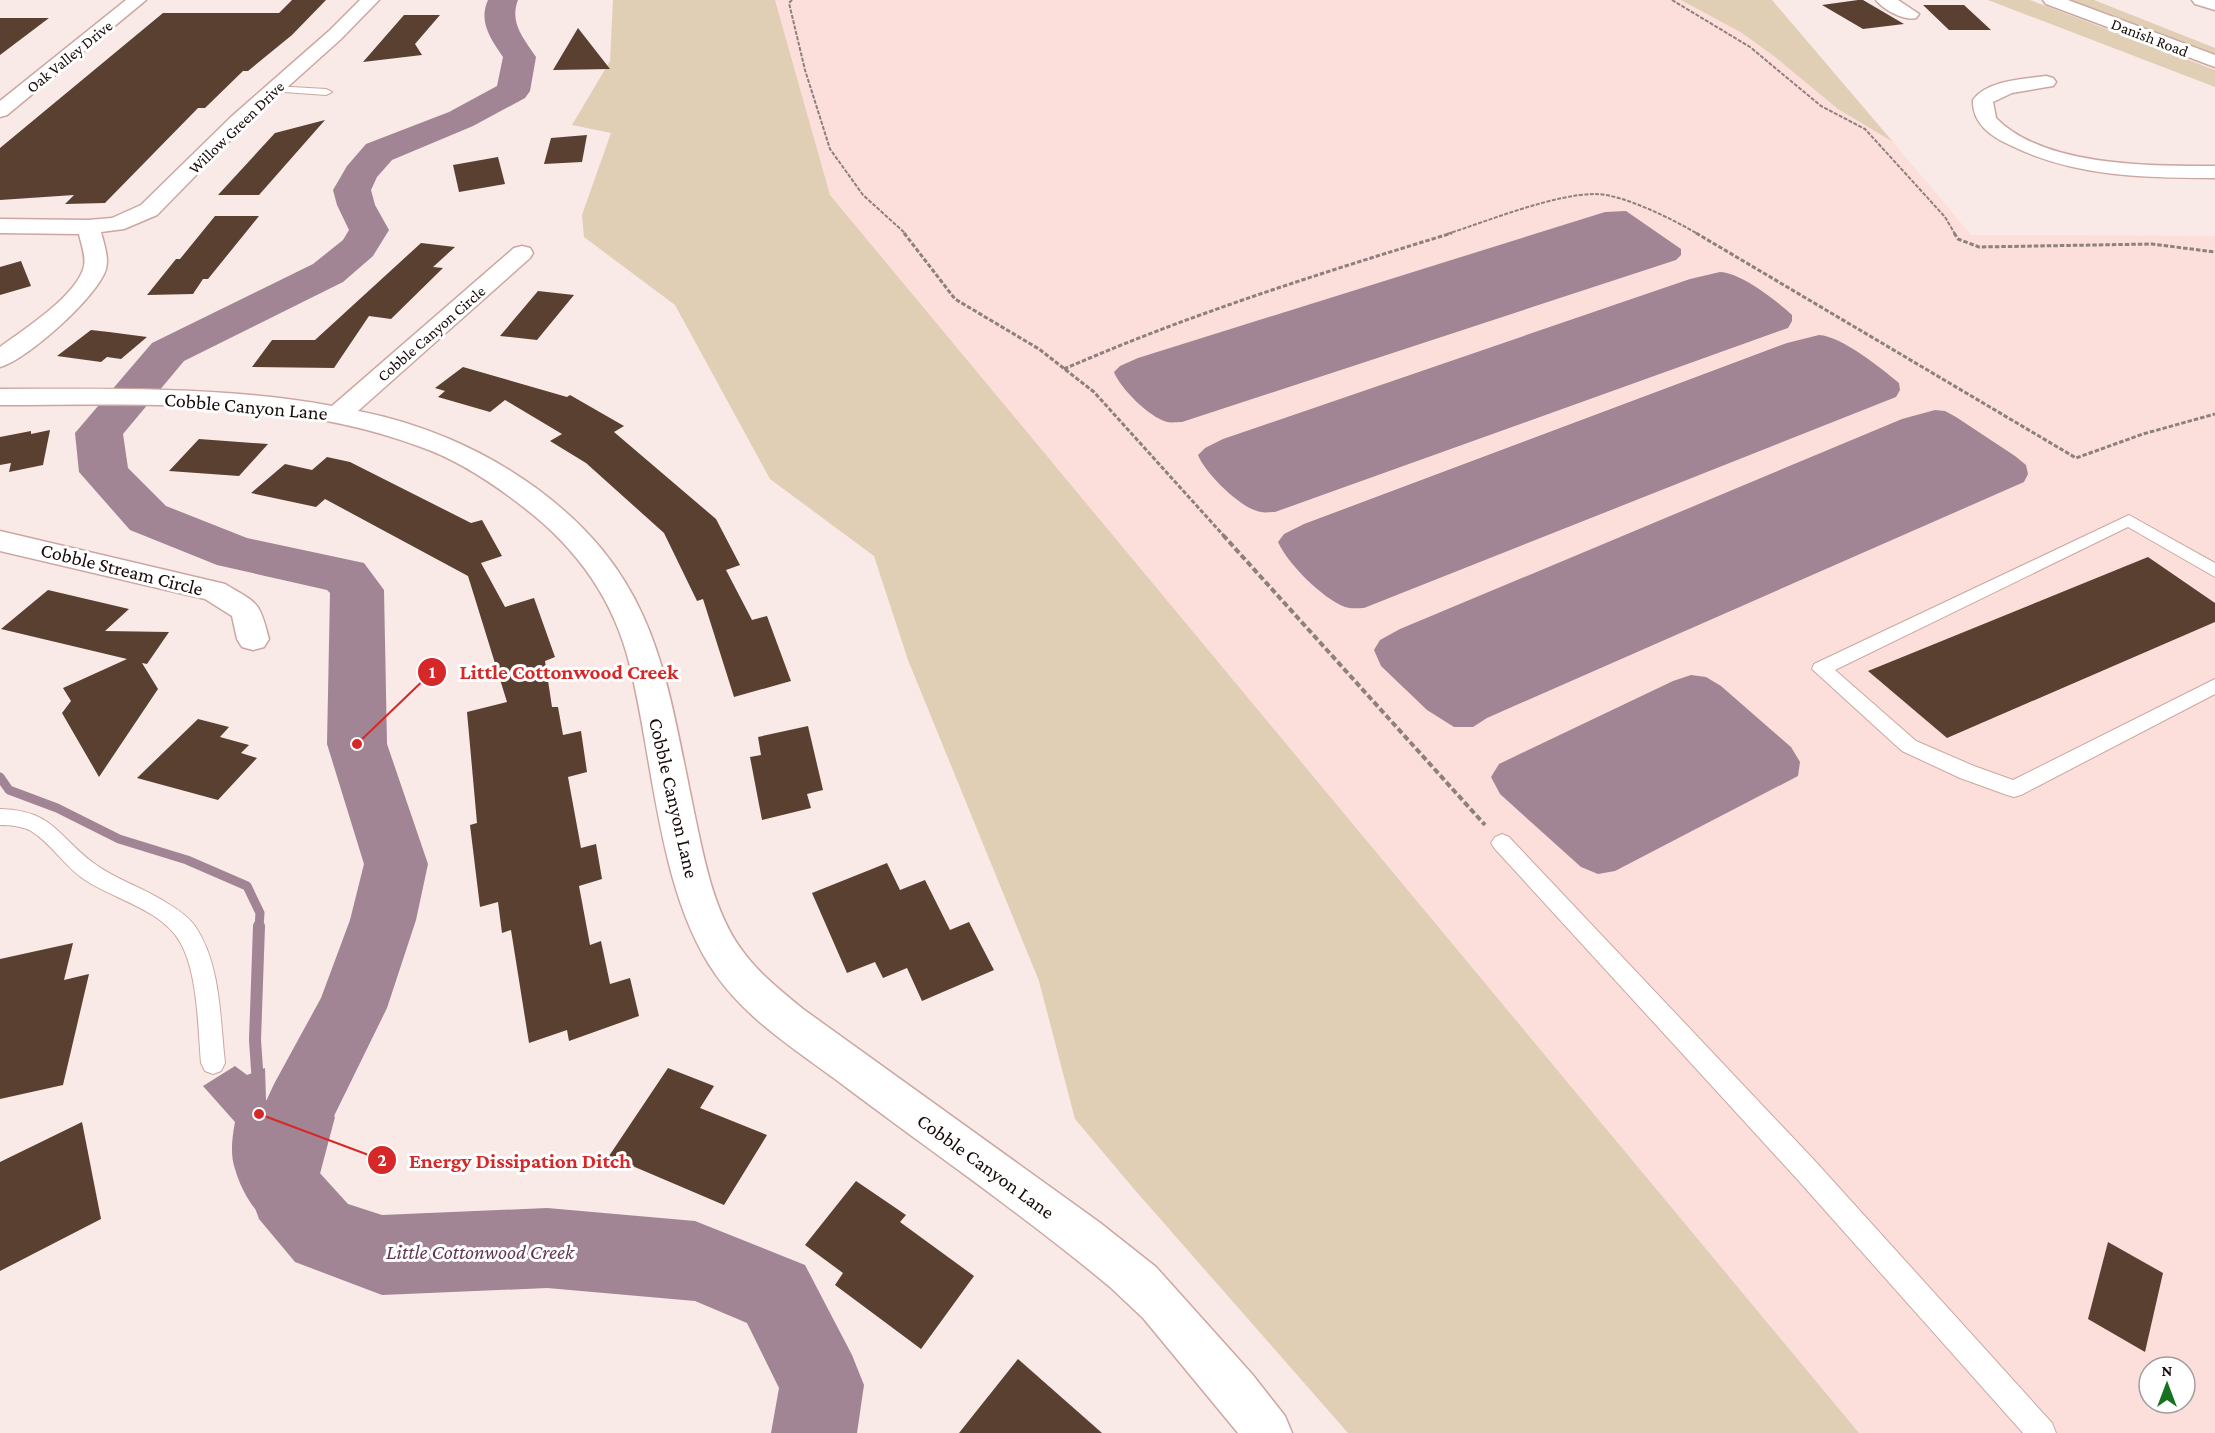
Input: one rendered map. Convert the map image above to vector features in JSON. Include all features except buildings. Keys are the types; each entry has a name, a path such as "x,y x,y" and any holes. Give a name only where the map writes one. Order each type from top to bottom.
{"street":[{"name":"Oak Valley Drive","path":"0,111 137,0"},
{"name":"Willow Green Drive","path":"0,226 88,227 116,224 149,210 222,137 370,0"},
{"path":"1885,0 1910,14"},
{"name":"Danish Road","path":"2052,0 2215,61"},
{"path":"2201,0 2215,5"},
{"path":"2046,82 2010,87 1994,92 1983,99 1982,110 1988,121 2001,133 2023,145 2052,157 2086,165 2143,172 2215,172"},
{"path":"0,359 43,328 62,311 95,270 96,255 88,227"},
{"name":"Cobble Canyon Circle","path":"339,414 522,253"},
{"name":"Cobble Canyon Lane","path":"0,396 172,398 296,407 339,414 403,431 455,450 494,469 537,500 572,532 606,574 631,620 644,661 695,889 713,938 744,981 788,1020 1055,1217 1143,1285 1221,1372 1268,1433"},
{"name":"Cobble Stream Circle","path":"0,541 213,591 246,611 253,639"}],"lane":[{"path":"274,89 326,92"},
{"path":"2215,571 2129,520 1821,669 1908,746 2014,789 2215,686"},
{"path":"0,817 12,817 39,826 74,860 95,876 136,896 167,916 186,933 195,951 202,980 213,1063"},
{"path":"1502,843 1806,1170 2042,1433"}],"path":[{"path":"792,0 789,3 805,70 830,149 863,195 906,234 955,298 1039,349 1094,392 1502,843"},
{"path":"1672,0 1750,47 1821,105 1865,129 1891,155 1945,218 1958,238 1979,247 2152,244 2215,252"},
{"path":"1065,369 1123,342 1285,284 1555,200 1596,194 1643,206 1695,232 2076,458 2142,434 2215,414"}],"shaded area":[{"path":"613,0 775,0 830,195 1859,1433 1348,1433 1134,1189 1075,1119 1039,981 908,660 874,556 770,479 675,305 584,237 582,215 611,133 572,125 610,61"},
{"path":"775,0 1681,0 1742,33 1838,109 1893,142 1971,235 2215,236 2215,1433 1859,1433 830,195"},
{"path":"1681,0 1772,0 1893,142 1838,109 1742,33"},
{"path":"1988,0 2030,0 2215,70 2215,87"},
{"path":"2066,0 2094,0 2215,48 2215,55"},
{"path":"1626,211 1681,249 1681,255 1676,260 1182,422 1167,422 1152,414 1129,394 1114,372 1120,366 1138,358 1605,212"},
{"path":"1720,272 1748,282 1777,302 1792,315 1788,328 1275,512 1253,509 1234,497 1208,471 1198,455 1205,448 1223,439 1690,279"},
{"path":"1819,335 1838,341 1872,361 1899,383 1900,390 1896,397 1364,608 1345,607 1326,596 1289,560 1278,542 1284,534 1304,524 1787,343"},
{"path":"1935,410 1945,411 1956,417 2015,456 2026,465 2028,474 2024,482 1487,718 1473,727 1454,727 1427,710 1381,666 1374,650 1380,640 1400,629 1902,419"},
{"path":"1691,675 1706,677 1721,686 1791,747 1800,762 1798,776 1615,871 1598,874 1581,867 1500,794 1491,777 1499,764 1673,681"},
{"path":"235,1066 247,1075 265,1068 266,1100 335,1117 317,1185 323,1210 323,1234 303,1232 272,1223 259,1214 244,1192 232,1158 235,1122 203,1086"}],"waterway":[{"name":"Little Cottonwood Creek","path":"503,0 499,15 502,30 520,57 513,91 461,119 379,152 360,174 352,190 356,205 369,230 359,247 328,273 168,352 99,433 104,472 148,518 235,553 345,576 357,590 357,744 396,864 383,920 352,1008 300,1108 280,1172 286,1192 323,1234 382,1255 547,1248 695,1261 776,1294 822,1385 814,1433"},
{"path":"0,777 9,790 57,808 119,839 187,860 247,886 260,913 259,927"},
{"path":"258,1084 255,1040 259,926"}],"place":[{"name":"Little Cottonwood Creek","path":"357,744"},
{"name":"Energy Dissipation Ditch","path":"259,1114"}]}
